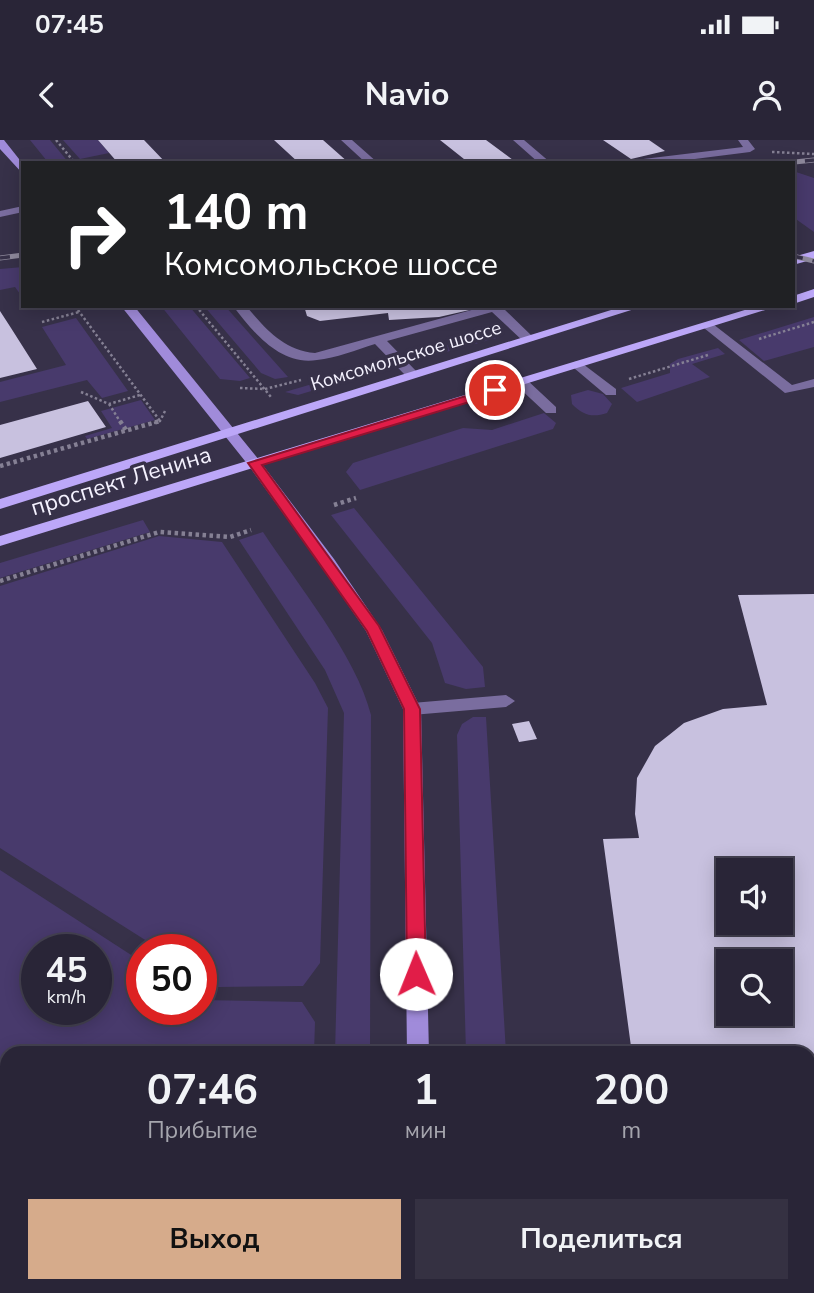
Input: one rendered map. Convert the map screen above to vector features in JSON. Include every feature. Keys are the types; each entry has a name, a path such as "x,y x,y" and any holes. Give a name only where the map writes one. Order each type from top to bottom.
{"main road":[{"path":"0,142 21,168"},
{"path":"795,260 814,255"},
{"path":"795,299 814,293"},
{"path":"129,308 254,463 374,630 412,709 418,1046"},
{"name":"Комсомольское шоссе","path":"228,433 411,373 631,308"},
{"path":"254,463 765,308"},
{"name":"проспект Ленина","path":"0,504 228,433"},
{"name":"проспект Ленина","path":"0,541 254,463"}],"lane":[{"path":"346,140 371,161"},
{"path":"518,140 544,161"},
{"path":"644,161 747,144"},
{"path":"0,214 21,209"},
{"path":"241,308 281,351 298,357 315,357 494,308"},
{"path":"499,308 528,338"},
{"path":"709,325 790,390 814,383"},
{"path":"378,340 411,373"},
{"path":"579,365 611,392"},
{"path":"521,382 551,410"},
{"path":"412,709 506,701"}],"path":[{"path":"56,140 73,161"},
{"path":"747,144 781,154 814,154"},
{"path":"76,308 160,421"},
{"path":"198,308 272,398"},
{"path":"42,322 79,312"},
{"path":"82,392 108,404 126,430"},
{"path":"108,404 140,395"},
{"path":"0,466 160,421 165,411"},
{"path":"334,505 356,498"},
{"path":"0,582 159,532 230,537 251,530"}],"shaded area":[{"path":"30,140 50,140 67,161 47,161"},
{"path":"63,140 98,140 109,153 80,159"},
{"path":"795,172 814,178 814,232 795,218"},
{"path":"21,267 21,295 15,287 0,290 0,269"},
{"path":"163,308 191,308 250,378 240,381 220,379"},
{"path":"206,308 227,308 288,377 275,379 261,373"},
{"path":"814,317 814,347 764,361 739,340"},
{"path":"76,318 128,391 102,398 87,380 0,402 0,382 66,365 42,327"},
{"path":"502,329 500,337 432,356 422,352"},
{"path":"718,348 725,354 692,364 710,377 637,402 621,388 670,373 670,364 678,359"},
{"path":"387,362 389,365 385,369 298,395 285,392"},
{"path":"588,390 603,394 612,404 607,413 588,414 572,404 571,395"},
{"path":"141,400 155,420 87,439 85,436 112,428 101,411"},
{"path":"544,413 556,423 553,429 360,490 346,472 353,463 463,428 492,430"},
{"path":"354,508 483,667 485,687 466,689 445,683 432,643 331,515"},
{"path":"143,520 150,532 0,578 0,563"},
{"path":"263,532 339,644 353,668 371,715 370,1046 335,1046 344,713 325,670 239,540"},
{"path":"159,536 222,542 315,683 328,708 320,963 303,986 218,987 217,934 136,934 0,848 0,586"},
{"path":"473,717 486,717 506,1046 466,1046 457,735 462,724"},
{"path":"0,870 99,934 21,934 21,1025 112,1025 112,943 126,952 126,1025 217,1025 217,1000 302,1002 315,1022 314,1046 0,1046"}],"building":[{"path":"98,140 144,140 164,161 116,161"},
{"path":"274,140 323,140 347,161 297,161"},
{"path":"440,140 486,140 514,161 466,161"},
{"path":"603,140 649,140 665,151 631,159"},
{"path":"305,308 474,309 439,317 389,320 388,313 320,321 307,316"},
{"path":"0,311 11,328 37,369 0,378"},
{"path":"88,401 106,427 0,458 0,425"},
{"path":"814,594 814,1046 631,1046 603,839 639,838 635,814 637,778 655,746 684,723 723,709 767,705 738,595"},
{"path":"529,721 537,739 519,742 512,724"}],"railway":[{"path":"795,162 814,160"},
{"path":"0,258 21,255"},
{"path":"795,256 814,261"}],"route":[{"path":"416,974 412,709 374,630 254,463 495,390"}]}
